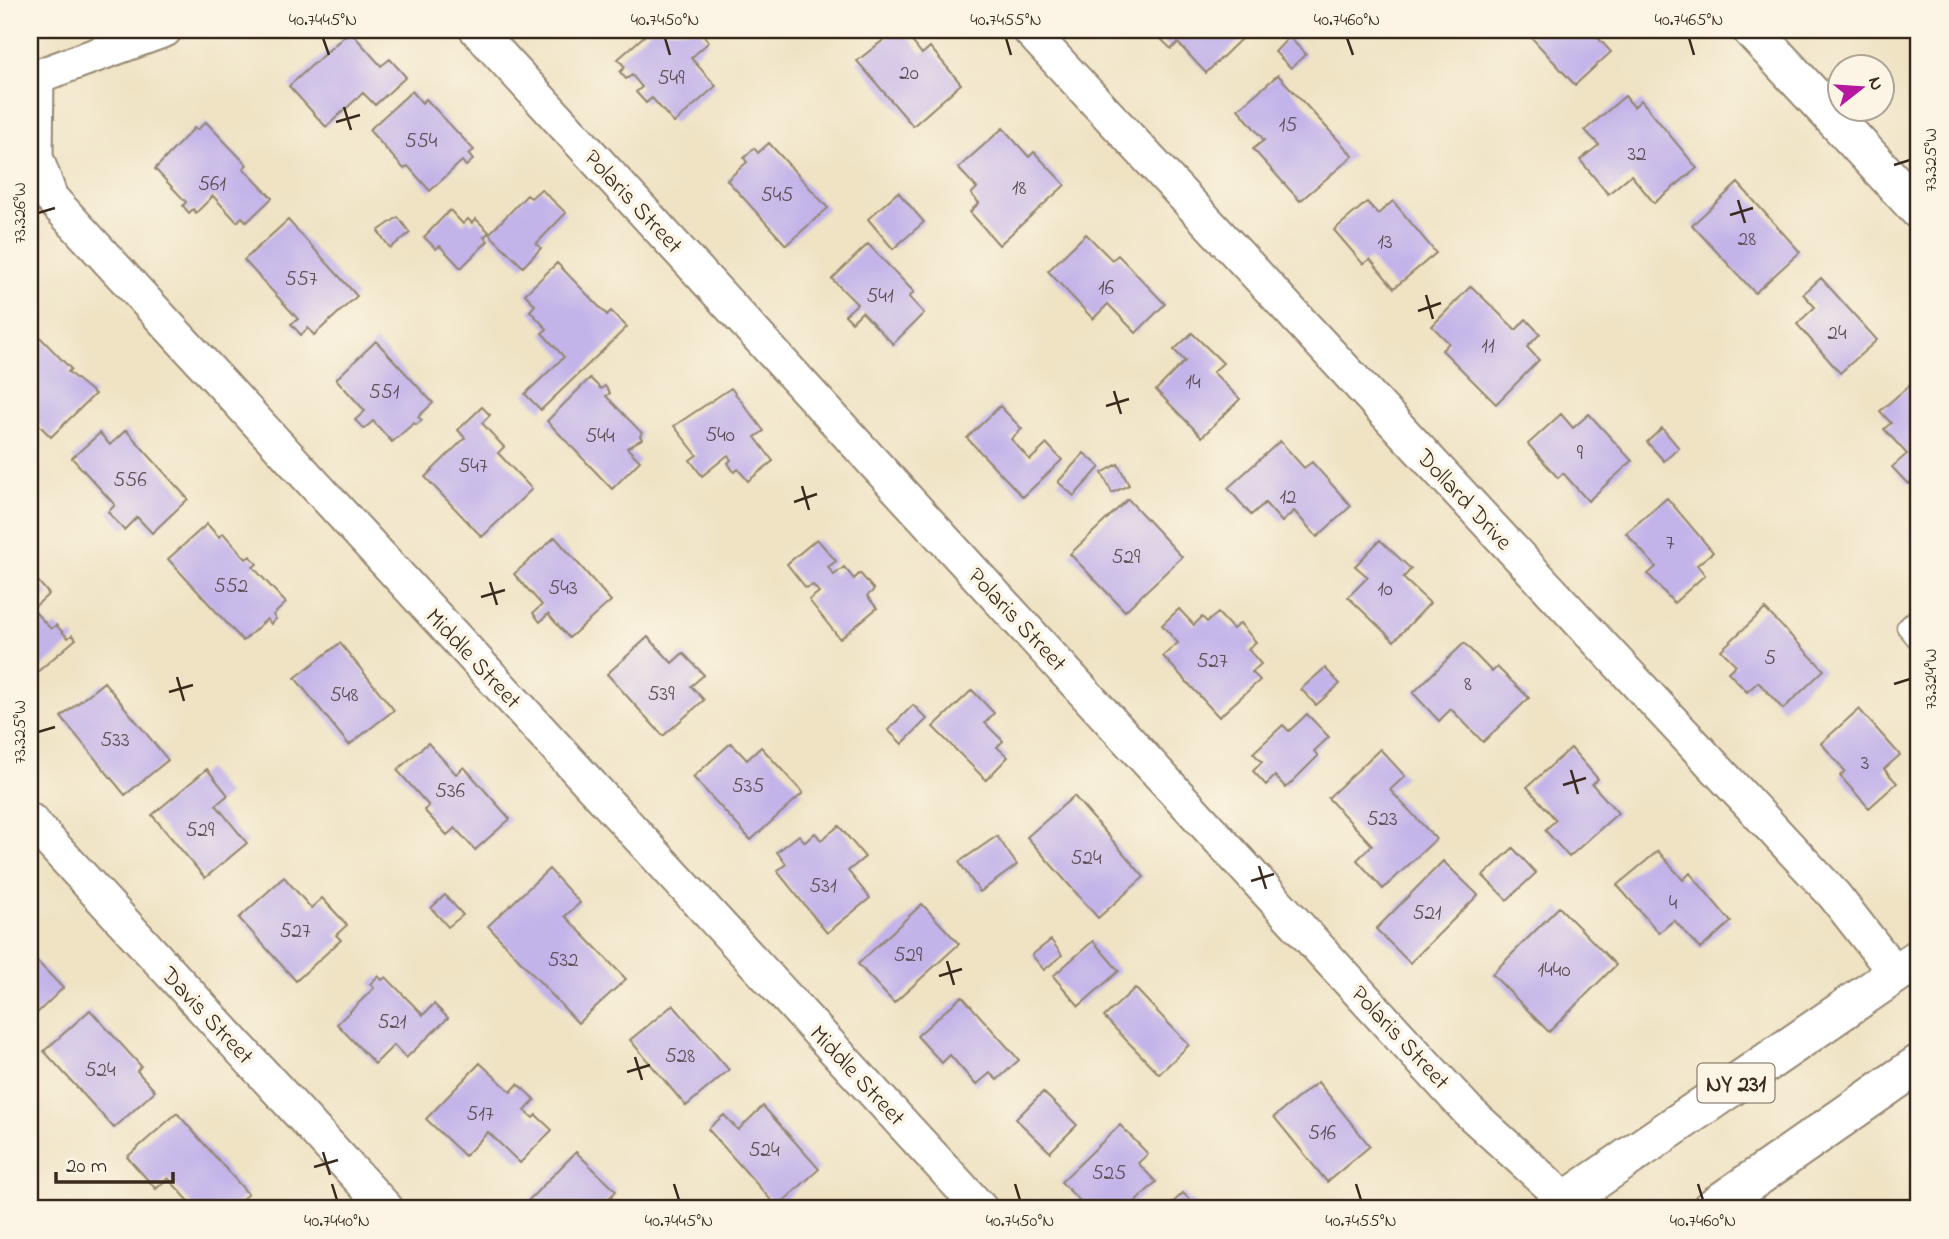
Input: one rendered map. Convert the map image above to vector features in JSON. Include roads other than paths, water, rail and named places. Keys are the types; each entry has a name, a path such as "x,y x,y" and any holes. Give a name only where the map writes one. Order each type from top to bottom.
{"main road":[{"path":"1752,30 1919,210"},
{"name":"NY 231","path":"1560,1205 1907,965"},
{"path":"1711,1209 1919,1064"}],"street":[{"path":"33,77 165,30"},
{"name":"Polaris Street","path":"477,30 1468,1111 1560,1205"},
{"name":"Dollard Drive","path":"1029,30 1834,895 1907,965"},
{"name":"Middle Street","path":"33,77 36,157 51,198 981,1209"},
{"name":"Davis Street","path":"30,820 387,1209"}],"lane":[{"path":"1919,614 1905,627 1919,644"}]}
